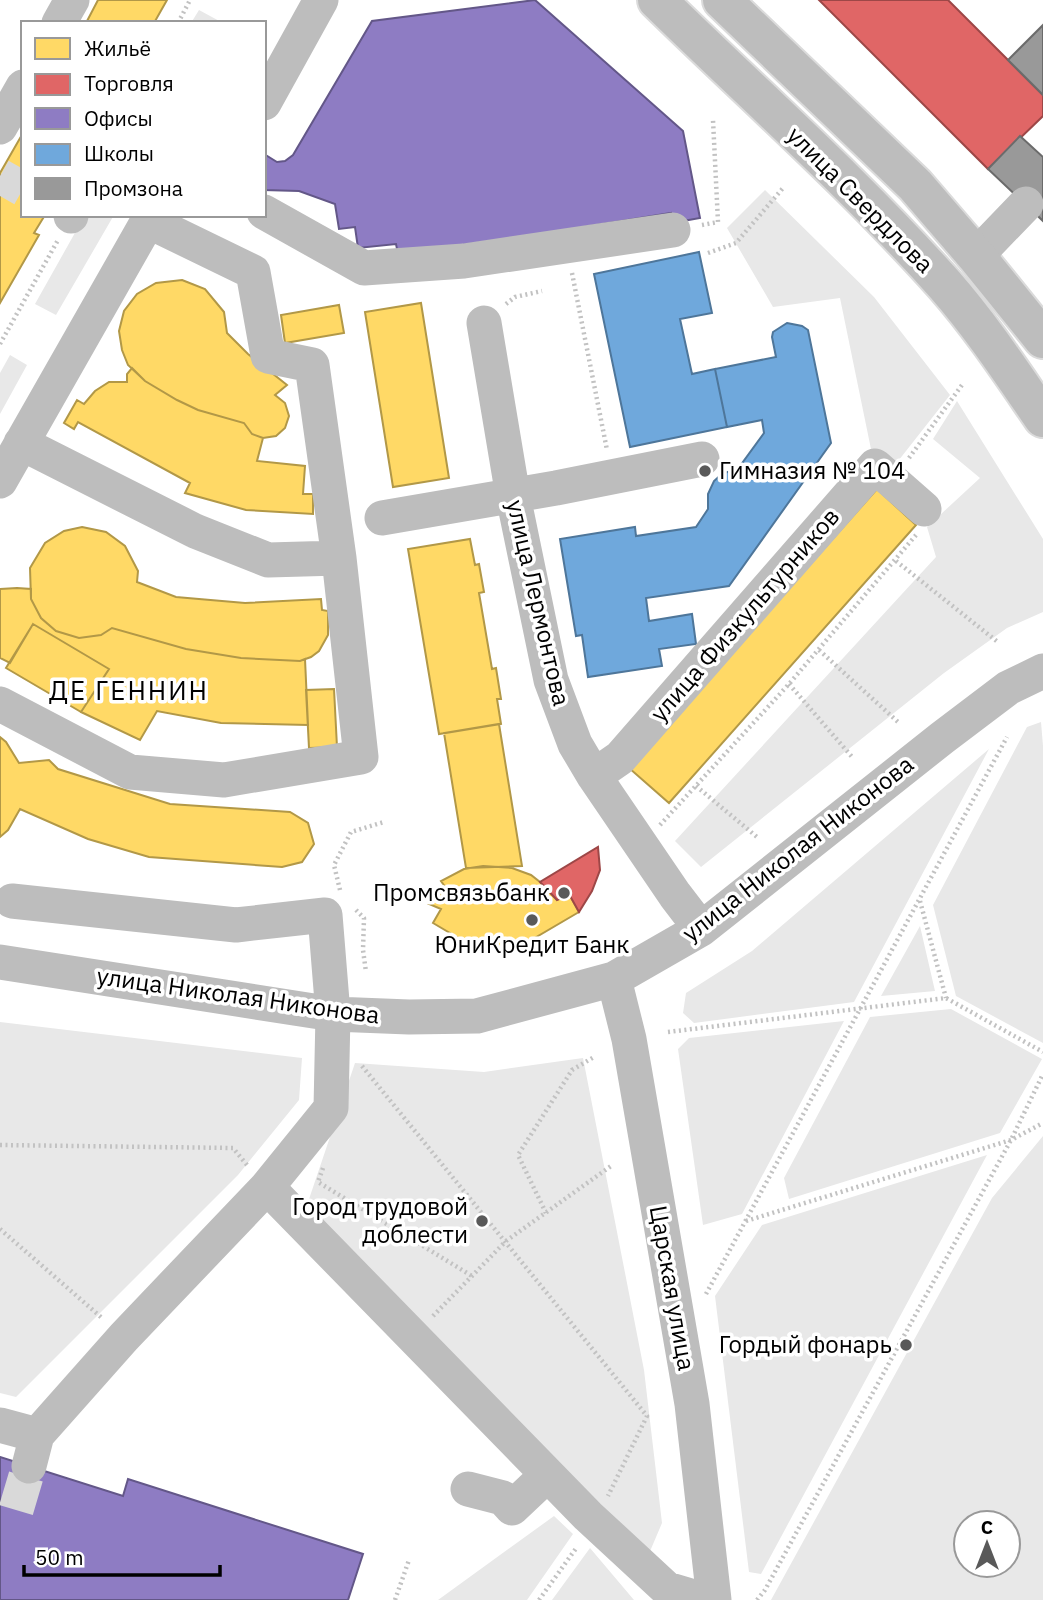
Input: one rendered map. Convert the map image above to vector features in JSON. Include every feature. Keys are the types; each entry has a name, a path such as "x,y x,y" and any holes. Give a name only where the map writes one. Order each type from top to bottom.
{"main road":[{"name":"улица Свердлова","path":"722,0 915,185 1043,339"},
{"name":"улица Свердлова","path":"670,4 946,286 1043,418"}],"street":[{"path":"61,21 72,0"},
{"path":"266,99 321,0"},
{"path":"0,127 21,90"},
{"path":"976,256 1026,204"},
{"path":"266,213 365,268 464,261 673,230"},
{"path":"0,481 148,220 253,272 268,356 312,365 339,558 361,757 224,780 130,772 0,705"},
{"name":"улица Лермонтова","path":"484,323 513,496 551,680 575,744 594,776 701,929"},
{"path":"21,443 195,531 268,560 339,558"},
{"path":"382,518 513,496 702,459"},
{"name":"улица Физкультурников","path":"594,776 620,758 875,466 924,509"},
{"name":"улица Николая Никонова","path":"0,962 333,1014 409,1017 477,1016 614,979 701,929 1008,688 1043,671"},
{"path":"0,1425 33,1450 124,1337 267,1187 331,1108 333,1014 325,915 236,925 12,901"},
{"name":"Царская улица","path":"614,979 629,1039 692,1404 714,1600"},
{"path":"267,1187 547,1475 667,1589 704,1600"},
{"path":"468,1489 503,1498 512,1508 547,1475"}],"path":[{"path":"179,21 190,0"},
{"path":"673,230 718,222 713,120"},
{"path":"708,253 736,243 783,188"},
{"path":"0,344 70,217"},
{"path":"571,269 612,477"},
{"path":"484,323 515,297 542,291"},
{"path":"892,481 962,385"},
{"path":"656,830 896,561 925,523 924,509"},
{"path":"896,561 999,643"},
{"path":"819,650 898,722"},
{"path":"789,684 853,758"},
{"path":"706,1294 1007,737"},
{"path":"696,786 757,837"},
{"path":"342,897 334,865 351,832 384,822"},
{"path":"919,899 946,998"},
{"path":"349,904 364,918 363,950 366,972"},
{"path":"668,1032 946,998 1043,1052"},
{"path":"546,1213 518,1155 572,1070 594,1057"},
{"path":"355,1077 360,1063 647,1416 607,1498"},
{"path":"757,1600 765,1590 1011,1140 1043,1073"},
{"path":"746,1221 1011,1140 1043,1123"},
{"path":"0,1145 233,1148 267,1187"},
{"path":"328,1156 318,1182 472,1276"},
{"path":"428,1321 506,1241 611,1166"},
{"path":"0,1229 124,1337"},
{"path":"539,1600 577,1545"},
{"path":"395,1600 409,1560"}],"shaded area":[{"path":"199,10 219,21 192,21"},
{"path":"765,190 874,297 950,395 895,465 872,454 840,298 773,307 727,228"},
{"path":"84,217 113,217 56,315 35,304"},
{"path":"10,355 27,365 0,414 0,373"},
{"path":"957,401 1043,539 1043,612 1007,628 944,673 701,867 675,841 936,557 927,527 980,478 933,439"},
{"path":"1041,722 1043,1043 956,996 933,905 1027,727"},
{"path":"989,749 854,1002 694,1023 683,1013 686,993 752,951"},
{"path":"920,926 935,991 881,996"},
{"path":"951,1009 1042,1059 1000,1133 789,1199 784,1178 870,1017"},
{"path":"844,1021 742,1214 703,1225 678,1049 689,1038"},
{"path":"0,1022 302,1058 299,1100 238,1175 16,1397 0,1393"},
{"path":"583,1058 644,1370 662,1523 648,1556 306,1208 355,1063 484,1072"},
{"path":"1043,1136 1043,1600 771,1600 992,1198"},
{"path":"987,1155 761,1574 749,1572 715,1296 762,1225"},
{"path":"554,1516 573,1534 527,1600 438,1600"},
{"path":"590,1548 634,1600 552,1600"}],"building: Жильё":[{"path":"98,0 167,0 155,21 87,21"},
{"path":"21,136 21,217 44,217 34,233 39,235 0,303 0,173"},
{"path":"182,280 205,289 224,312 227,333 248,354 287,385 275,395 285,403 289,416 285,428 276,436 263,438 252,434 244,423 198,410 177,400 145,381 128,365 119,331 124,311 137,294 156,283"},
{"path":"421,303 449,478 393,487 365,312"},
{"path":"339,305 344,333 285,343 281,315"},
{"path":"132,368 145,381 177,400 198,410 244,423 252,434 263,438 257,461 305,466 303,494 313,494 313,514 246,510 185,493 190,483 78,422 74,429 64,423 77,400 84,404 95,391 109,382 127,382 127,374"},
{"path":"877,489 916,525 669,803 629,768"},
{"path":"82,527 106,532 125,546 138,571 137,582 176,597 245,603 321,599 322,610 328,611 328,635 319,651 300,661 241,658 186,649 112,628 101,635 79,638 56,631 41,618 31,599 30,568 45,543 64,531"},
{"path":"470,539 475,565 479,564 484,592 479,593 492,669 496,668 501,699 497,699 501,724 439,734 408,549"},
{"path":"0,589 31,589 31,599 41,618 56,631 79,638 101,635 112,628 186,649 241,658 305,659 308,725 221,723 157,711 140,740 81,712 109,669 33,624 10,663 0,658"},
{"path":"33,624 109,669 81,712 6,668"},
{"path":"334,689 337,747 309,748 306,690"},
{"path":"499,724 522,866 466,868 444,733"},
{"path":"0,737 19,763 49,760 58,769 170,804 290,812 308,823 314,844 302,862 282,867 149,857 88,839 20,809 8,830 0,837"},
{"path":"483,866 512,868 531,875 557,900 569,894 579,912 526,943 501,949 467,943 433,923 441,909 429,904 446,888 441,881 464,869"}],"building: Торговля":[{"path":"819,0 948,0 1043,95 1043,116 988,169"},
{"path":"598,847 600,870 592,891 579,912 569,894 557,900 540,882"}],"building: Офисы":[{"path":"535,0 683,131 700,218 672,223 671,213 398,254 396,244 358,248 355,227 339,229 335,204 299,191 266,190 266,155 277,162 285,161 293,155 372,21"},
{"path":"0,1457 123,1496 128,1479 363,1554 348,1600 0,1600"}],"building: Школы":[{"path":"699,252 712,313 680,319 692,374 715,369 727,427 630,447 594,274"},
{"path":"787,323 808,330 831,443 729,586 646,598 649,621 692,614 696,644 659,649 662,666 588,677 582,635 576,636 560,539 635,527 636,536 696,527 708,509 708,494 714,481 723,473 737,470 764,433 762,420 727,427 715,369 776,357 773,332"}],"building: Промзона":[{"path":"1043,25 1043,95 1008,60"},
{"path":"1020,136 1043,157 1043,221 988,169"}],"tunnel":[{"path":"0,176 21,188"},
{"path":"16,1510 29,1466"}],"place":[{"name":"Гимназия № 104","path":"705,471"},
{"name":"Промсвязьбанк","path":"564,893"},
{"name":"ЮниКредит Банк","path":"532,920"},
{"name":"Город трудовой доблести","path":"482,1221"},
{"name":"Гордый фонарь","path":"906,1345"}],"district":[{"name":"ДЕ ГЕННИН","path":"129,691"}]}
